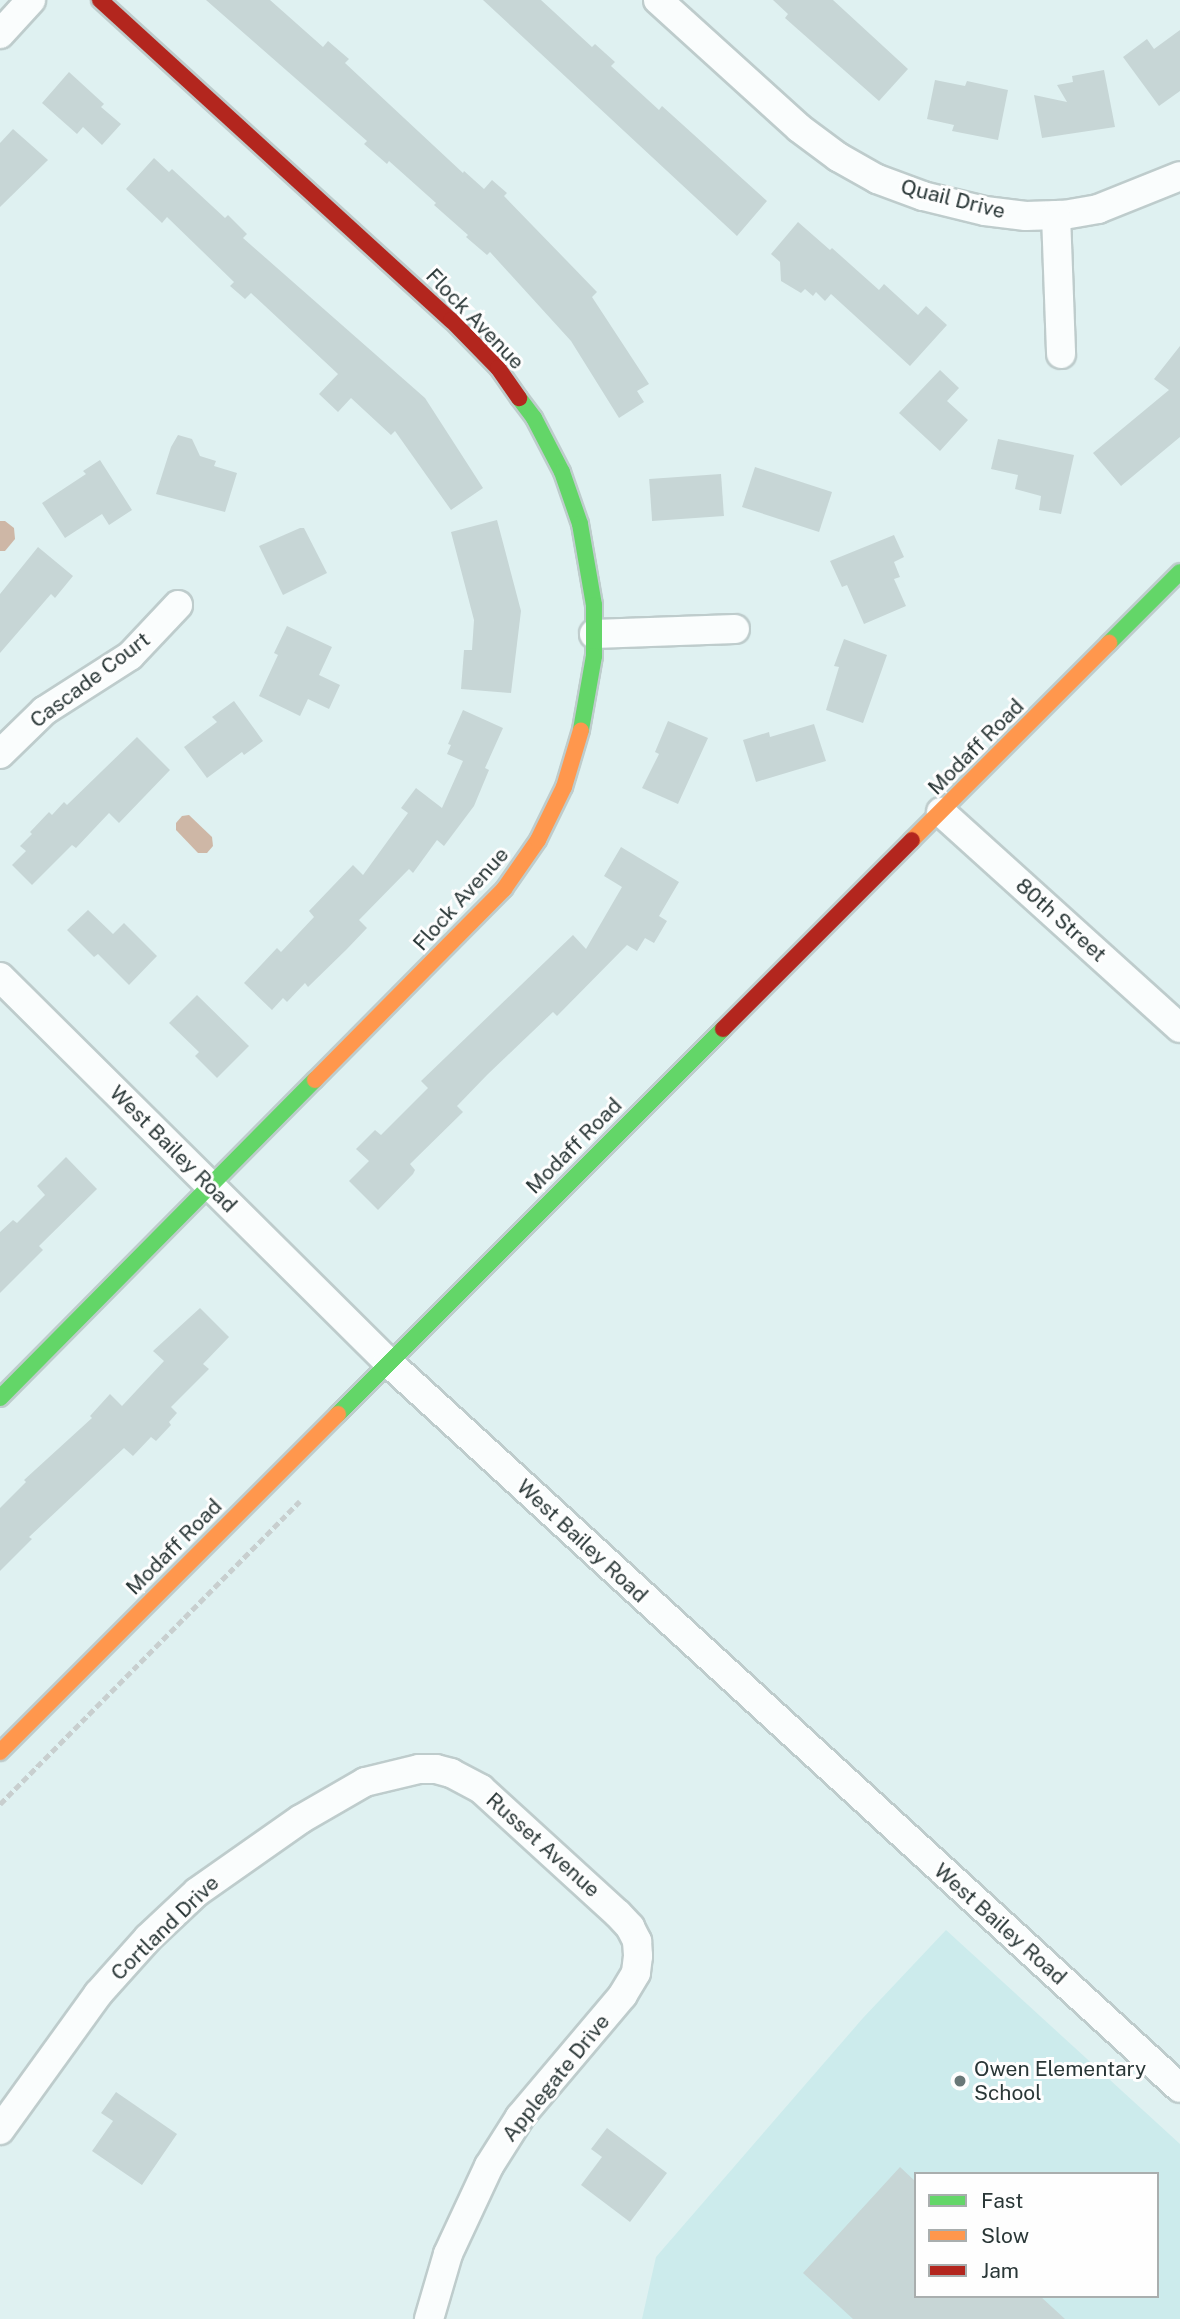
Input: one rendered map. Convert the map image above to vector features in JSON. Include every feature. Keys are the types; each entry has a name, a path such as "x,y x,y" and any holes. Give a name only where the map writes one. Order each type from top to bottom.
{"street":[{"path":"0,34 31,0"},
{"name":"Flock Avenue","path":"0,1398 504,889 538,840 564,787 586,716 594,634 590,566 580,524 562,471 534,418 498,368 451,320 100,0"},
{"name":"Quail Drive","path":"658,0 799,128 838,157 877,179 923,196 985,211 1056,215 1098,209 1180,176"},
{"path":"1056,215 1061,354"},
{"name":"Modaff Road","path":"0,1752 1180,572"},
{"name":"Cascade Court","path":"0,754 54,704 130,656 178,605"},
{"path":"594,634 736,629"},
{"name":"80th Street","path":"941,812 1180,1028"},
{"name":"West Bailey Road","path":"0,977 388,1363 1180,2088"},
{"name":"Russet Avenue","path":"419,1769 436,1769 451,1773 481,1789 624,1920 637,1941 638,1956"},
{"name":"Cortland Drive","path":"0,2130 98,1994 148,1938 197,1892 301,1819 365,1782 419,1769"},
{"name":"Applegate Drive","path":"429,2319 449,2254 489,2166 520,2117 623,1995 636,1973 638,1956"}],"path":[{"path":"0,1804 310,1491"}],"shaded area":[{"path":"0,521 5,521 14,528 15,539 5,551 0,551"},
{"path":"189,815 212,837 213,846 207,853 198,853 176,830 176,823 182,816"},
{"name":"Owen Elementary School","path":"946,1930 1180,2144 1180,2319 642,2319 656,2257 863,2018"}],"building":[{"path":"206,0 270,0 323,47 328,41 349,59 345,63 463,173 464,171 484,189 492,180 507,193 504,196 597,292 592,297 649,384 637,391 644,402 619,418 571,341 490,252 487,255 466,237 468,235 434,205 436,203 389,161 387,164 364,144 367,141"},
{"path":"483,0 541,0 592,47 595,44 615,62 611,66 659,110 662,106 767,201 737,236"},
{"path":"773,0 833,0 908,69 879,101 785,18 788,14"},
{"path":"1180,30 1180,91 1159,106 1123,57 1147,39 1154,49"},
{"path":"1104,70 1115,127 1042,138 1034,95 1067,102 1057,85 1073,82 1072,76"},
{"path":"69,72 104,104 101,107 121,124 102,145 83,127 77,134 42,103"},
{"path":"935,80 965,86 967,81 1008,90 998,140 952,131 954,125 927,119"},
{"path":"13,129 48,160 0,207 0,143"},
{"path":"154,158 169,172 172,169 225,218 228,215 247,234 243,238 425,398 483,488 451,510 395,431 391,435 351,398 338,412 319,394 338,374 251,293 245,299 230,286 234,282 167,217 162,223 126,189"},
{"path":"798,222 879,290 884,284 918,315 926,306 947,325 910,366 831,294 825,301 816,292 813,296 805,289 801,293 781,281 780,262 771,254"},
{"path":"1180,346 1180,437 1121,486 1093,453 1169,390 1154,379"},
{"path":"940,370 959,388 947,401 968,420 940,451 899,413"},
{"path":"178,435 192,439 200,456 216,461 214,466 237,473 225,512 156,494 171,447"},
{"path":"998,439 1074,455 1061,514 1039,510 1041,496 1015,489 1018,475 991,469"},
{"path":"100,460 132,510 109,525 102,514 65,538 42,503 86,474 83,471"},
{"path":"755,467 832,492 819,532 742,507"},
{"path":"721,474 724,516 652,521 649,479"},
{"path":"497,520 521,611 511,693 461,689 464,650 472,650 474,620 451,532"},
{"path":"304,528 327,573 283,595 259,546"},
{"path":"894,535 904,557 894,562 900,577 894,579 906,606 864,624 847,585 842,587 830,561"},
{"path":"38,547 73,576 55,598 51,594 0,653 0,594"},
{"path":"287,626 332,647 319,675 340,685 329,709 308,699 300,716 259,696 278,655 274,653"},
{"path":"844,639 887,655 863,723 826,710 839,667 834,666"},
{"path":"234,701 263,741 244,755 242,752 207,778 184,747 217,722 212,717"},
{"path":"463,710 503,728 485,768 489,770 474,806 444,846 437,840 413,873 409,869 359,920 367,928 347,949 308,987 305,983 287,1002 283,998 272,1010 244,983 277,948 281,952 314,917 309,911 353,865 363,875 408,813 401,808 416,788 442,808 463,761 447,754 451,745 448,744"},
{"path":"668,721 708,738 678,804 642,788 659,754 655,752"},
{"path":"814,724 826,761 756,782 743,740 769,732 770,737"},
{"path":"137,737 170,770 119,823 109,813 76,848 72,845 32,885 12,865 26,851 20,846 49,812 52,815 64,802 67,805"},
{"path":"621,847 679,882 659,916 667,921 654,943 645,938 637,951 627,945 557,1016 553,1012 488,1074 457,1106 463,1112 410,1164 415,1170 413,1174 378,1210 349,1181 369,1161 356,1149 375,1130 381,1135 428,1088 421,1081 573,935 586,949 622,887 604,876"},
{"path":"88,910 113,934 124,923 157,956 129,985 98,954 94,957 67,930"},
{"path":"197,995 249,1046 217,1078 195,1056 199,1052 169,1023"},
{"path":"66,1157 97,1189 39,1246 43,1250 0,1293 0,1232 13,1220 17,1223 45,1195 37,1186"},
{"path":"200,1308 229,1337 203,1364 209,1369 171,1407 177,1413 169,1422 171,1425 156,1441 151,1437 133,1456 124,1448 29,1537 32,1539 0,1571 0,1508 26,1482 24,1480 92,1418 90,1416 110,1394 122,1406 164,1361 153,1351"},
{"path":"116,2092 177,2134 142,2185 92,2151 113,2121 101,2113"},
{"path":"607,2128 667,2173 630,2222 581,2185 602,2157 591,2149"},
{"path":"900,2167 914,2180 914,2298 1042,2298 1065,2319 853,2319 803,2273"}],"traffic: fast":[{"path":"519,398 534,418 562,472 580,524 594,605 594,656 581,730"},
{"path":"1109,643 1180,572"},
{"path":"338,1414 723,1029"},
{"path":"0,1398 315,1080"}],"traffic: slow":[{"path":"912,840 1109,643"},
{"path":"315,1080 504,889 538,840 564,787 581,730"},
{"path":"0,1752 338,1414"}],"traffic: jam":[{"path":"100,0 451,320 498,368 519,398"},
{"path":"723,1029 912,840"}],"place":[{"name":"Owen Elementary School","path":"960,2081"}]}
